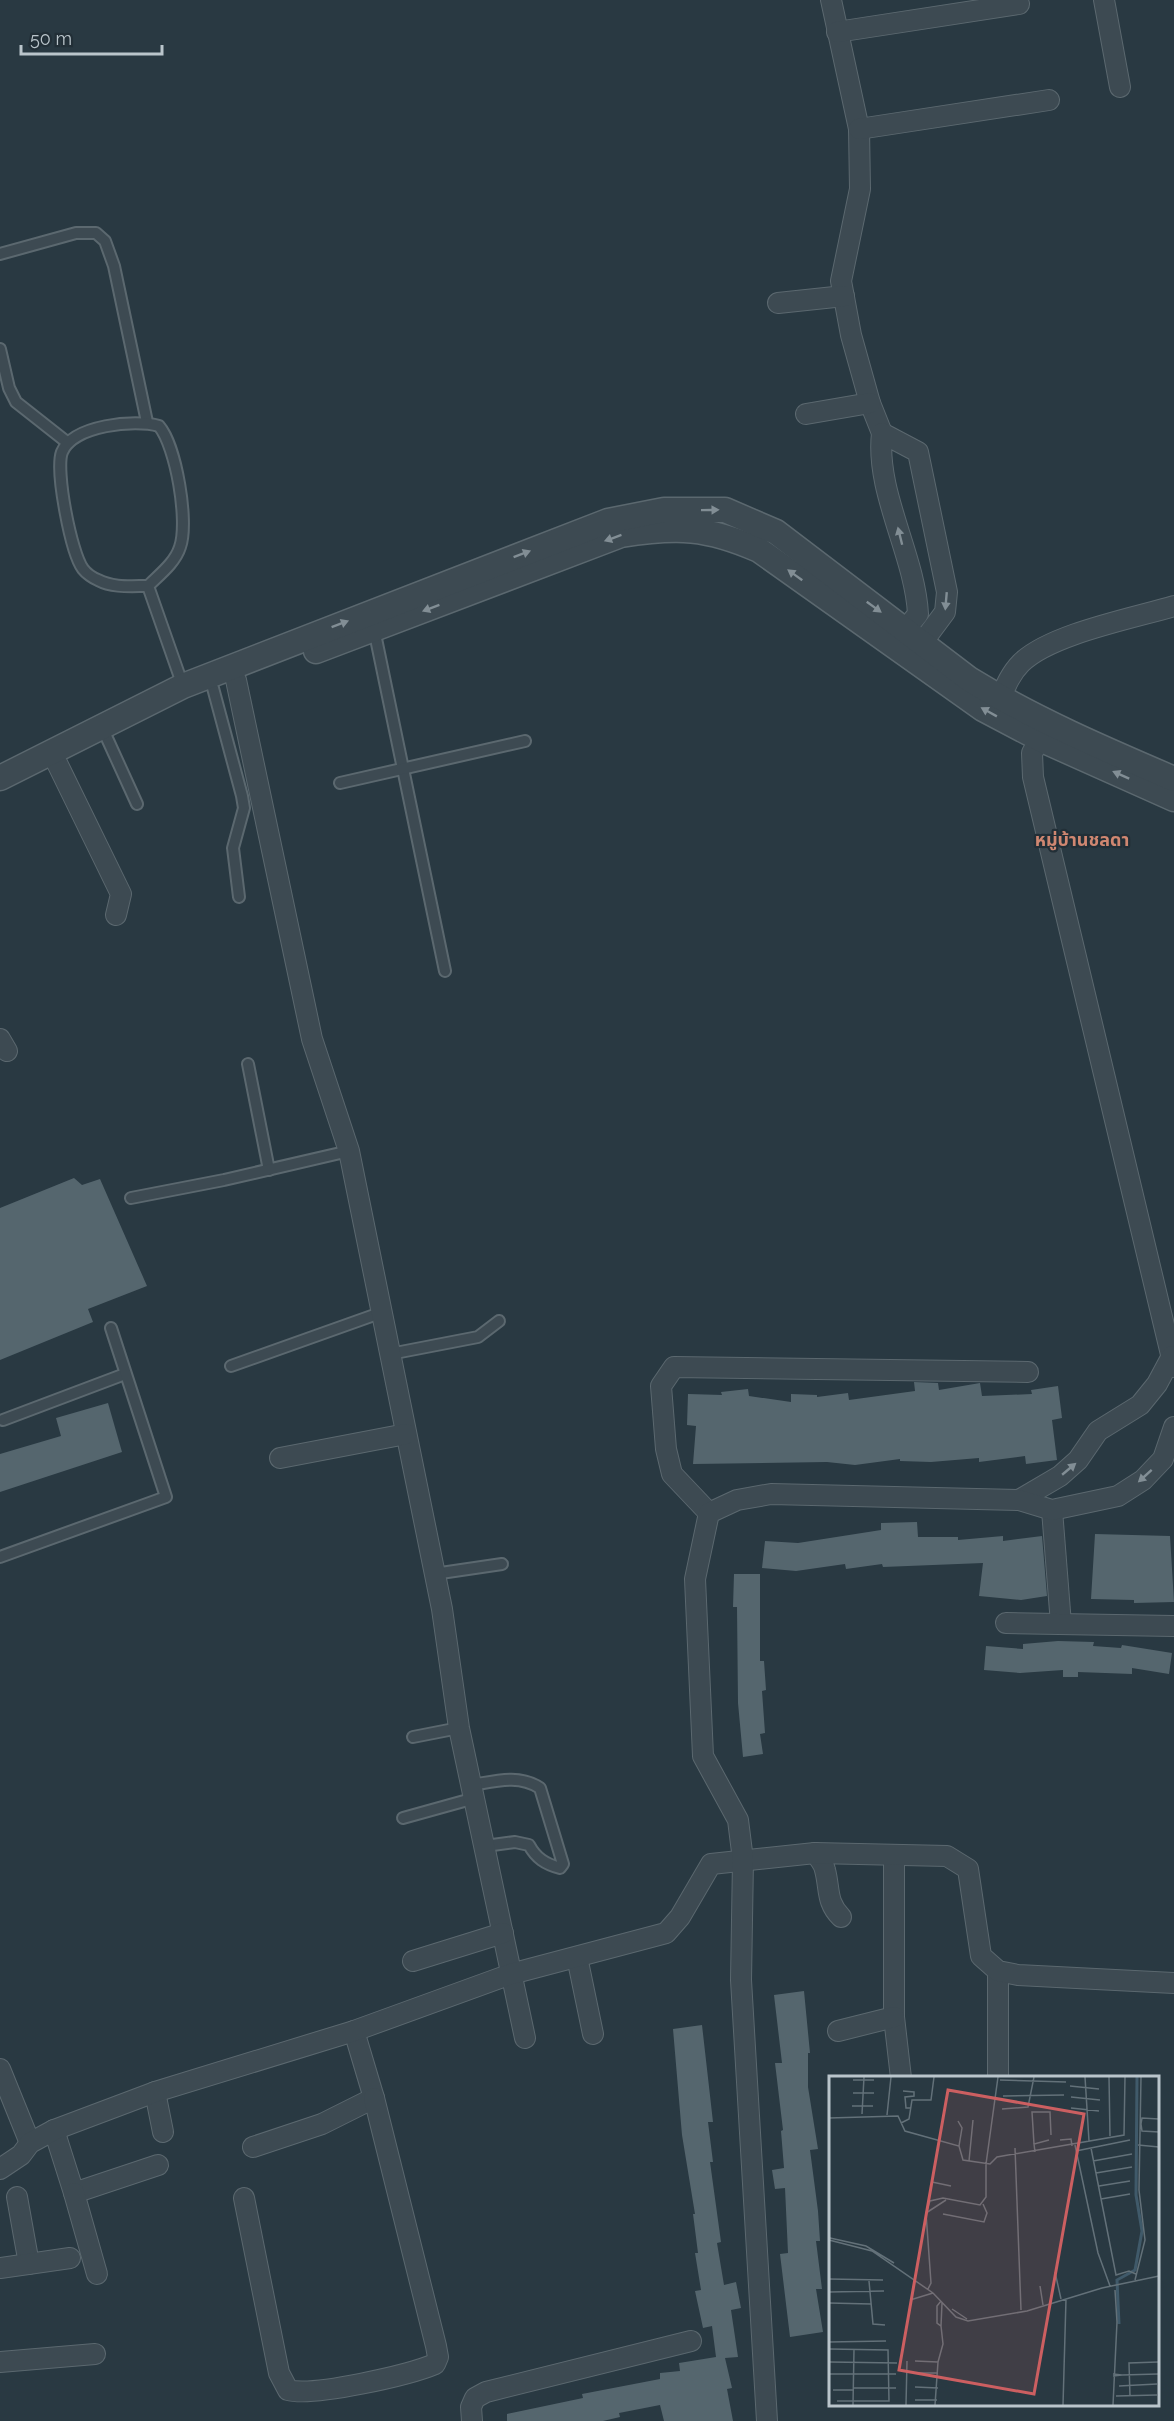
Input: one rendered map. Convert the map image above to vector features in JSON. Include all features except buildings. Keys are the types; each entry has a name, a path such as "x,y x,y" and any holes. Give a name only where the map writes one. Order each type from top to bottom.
{"street":[{"path":"831,0 859,129 860,189 841,281 851,335 870,403 882,433 880,452 917,591 918,614 914,636"},
{"path":"1104,0 1120,87"},
{"path":"837,33 1020,4"},
{"path":"859,129 1049,100"},
{"path":"778,303 844,296"},
{"path":"806,414 870,403"},
{"path":"882,433 918,452 947,592 945,612 914,636"},
{"path":"0,778 183,686 608,521 664,510 725,510 776,532 969,679 1046,732 1174,799"},
{"path":"0,792 106,736 213,688 621,535 657,530 697,529 734,539 759,550 983,709 1174,779"},
{"path":"913,581 943,575"},
{"path":"1000,699 1012,672 1023,660 1046,646 1174,606"},
{"path":"236,680 312,1039 349,1151 380,1313 435,1574 459,1728 525,2038"},
{"path":"1019,1500 1060,1476 1078,1461 1098,1431 1140,1406 1173,1362 1033,777 1032,753 1046,732"},
{"path":"56,761 121,894 116,915"},
{"path":"709,1513 672,1474 666,1449 661,1386 674,1367 1028,1372"},
{"path":"709,1513 737,1500 771,1494 1019,1500 1052,1510 1118,1496 1143,1480 1163,1459 1174,1427"},
{"path":"280,1458 406,1434"},
{"path":"1052,1510 1061,1624"},
{"path":"709,1513 695,1579 703,1756 738,1820 743,1860 741,1980 767,2421"},
{"path":"1006,1623 1173,1626"},
{"path":"815,1853 825,1869 827,1892 832,1907 841,1917"},
{"path":"0,2169 21,2155 30,2143 54,2130 155,2092 354,2031 511,1974 666,1934 680,1917 711,1864 815,1853 947,1856 968,1869 981,1956 998,1971 1017,1975 1174,1983"},
{"path":"894,1855 894,2017 901,2076"},
{"path":"413,1961 503,1933"},
{"path":"577,1957 593,2034"},
{"path":"998,1971 998,2076"},
{"path":"838,2031 894,2017"},
{"path":"244,2198 279,2373 288,2390 296,2392 322,2390 435,2364 438,2357 436,2346 374,2098 354,2031"},
{"path":"0,2069 6,2104 30,2143"},
{"path":"155,2092 163,2132"},
{"path":"254,2147 322,2124 374,2098"},
{"path":"54,2130 97,2274"},
{"path":"74,2193 158,2165"},
{"path":"16,2197 28,2264"},
{"path":"0,2268 70,2259"},
{"path":"472,2421 471,2407 475,2398 486,2392 691,2341"},
{"path":"0,2362 95,2354"}],"lane":[{"path":"0,254 76,233 96,233 105,241 114,266 147,422"},
{"path":"0,349 9,388 16,402 68,443"},
{"path":"147,422 159,426 169,443 181,500 183,533 174,560 148,586 114,585 96,580 82,568 61,487 62,452 68,443 75,437 112,424 147,422"},
{"path":"148,586 183,686"},
{"path":"374,629 445,971"},
{"path":"213,688 244,808 233,848 239,897"},
{"path":"106,736 138,804"},
{"path":"340,783 525,741"},
{"path":"248,1064 269,1170"},
{"path":"131,1198 349,1151"},
{"path":"231,1366 380,1313"},
{"path":"390,1354 478,1337 499,1321"},
{"path":"0,1557 166,1497 111,1328"},
{"path":"3,1420 125,1374"},
{"path":"435,1574 502,1564"},
{"path":"413,1737 459,1728"},
{"path":"403,1818 513,1779 530,1782 540,1788 562,1864 560,1868 536,1857 529,1845 515,1842 485,1846"}],"district":[{"name":"หมู่บ้านชลดา","path":"1082,839"}]}
